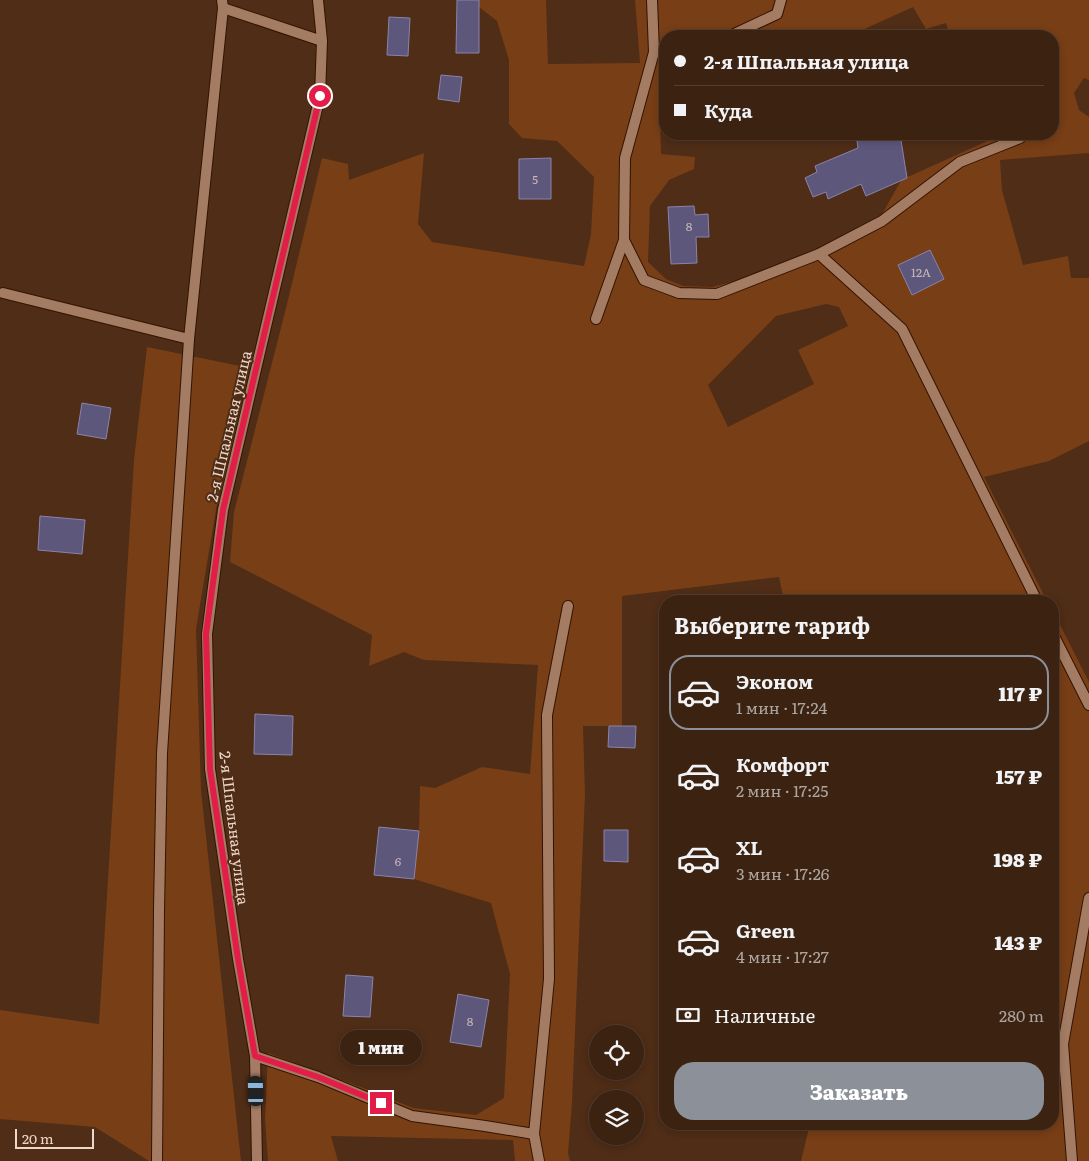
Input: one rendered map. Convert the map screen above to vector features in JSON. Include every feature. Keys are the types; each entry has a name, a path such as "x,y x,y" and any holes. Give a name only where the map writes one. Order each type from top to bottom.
{"street":[{"name":"2-я Шпальная улица","path":"257,1161 255,1056 238,959 210,769 206,634 223,510 320,96 322,41 318,0"},
{"path":"596,319 624,240 625,158 654,52 652,0"},
{"path":"743,30 777,14 781,0"},
{"path":"157,1161 162,753 189,339 223,4 322,41"},
{"path":"654,52 659,52"},
{"path":"624,240 644,280 679,293 717,294 819,254 882,220 960,162 1015,140"},
{"path":"819,254 902,329 1034,595"},
{"path":"3,293 189,339"},
{"path":"539,1161 534,1134 549,979 547,715 568,606"},
{"path":"1059,646 1089,705"},
{"path":"1072,1161 1063,1044 1089,898"},
{"path":"255,1056 318,1077 412,1116 534,1134"}],"shaded area":[{"path":"470,0 546,0 548,64 640,63 635,0 1089,0 1089,80 1084,78 1074,93 1079,110 1089,117 1089,153 1000,160 1002,190 1023,265 1068,256 1071,278 1089,278 1089,441 1049,461 984,477 1044,595 783,595 779,577 622,596 622,726 583,726 585,794 572,1103 568,1153 570,1161 515,1161 513,1140 331,1136 338,1161 268,1161 265,1120 268,1053 413,1108 476,1115 504,1098 510,974 491,903 414,879 419,831 420,786 435,788 482,767 530,774 538,665 424,660 404,652 369,666 372,635 230,562 234,512 322,158 348,164 349,180 424,153 418,224 432,242 584,266 591,234 594,177 557,141 522,138 509,124 509,60 497,21","holes":["913,7 926,29 946,23 948,30 1059,30 1059,140 990,140 910,176 903,177 881,216 816,250 750,277 712,287 683,286 666,279 648,262 650,206 669,180 694,169 695,157 661,154 661,140 659,140 659,30 862,30","826,304 839,307 848,326 798,350 814,384 728,427 708,385 776,316"]},
{"path":"147,347 240,366 196,629 201,790 241,1161 149,1161 95,1127 0,1119 0,1010 99,1024 134,460"},
{"path":"1059,623 1089,682 1089,1161 801,1161 809,1130 1059,1130"}],"building":[{"path":"457,0 479,0 479,53 456,53"},
{"path":"389,17 410,18 408,56 387,55"},
{"path":"441,75 462,77 459,102 438,99"},
{"path":"857,140 901,140 907,178 866,196 861,184 828,199 826,192 813,197 805,178 817,172 815,166 858,148"},
{"path":"551,158 551,199 519,199 519,159"},
{"path":"694,206 695,215 708,214 709,237 696,237 697,263 671,264 668,207"},
{"path":"930,250 944,279 912,295 898,265"},
{"path":"82,403 111,408 106,439 77,434"},
{"path":"40,516 85,520 82,554 38,550"},
{"path":"255,714 293,716 292,755 254,754"},
{"path":"609,726 636,726 635,748 608,747"},
{"path":"379,827 419,831 414,879 374,875"},
{"path":"604,830 628,830 628,862 604,861"},
{"path":"346,975 373,977 370,1017 343,1016"},
{"path":"458,994 489,1000 481,1047 450,1042"}],"route":[{"path":"320,96 223,510 206,634 210,769 238,959 255,1056 318,1077 381,1103"}]}
